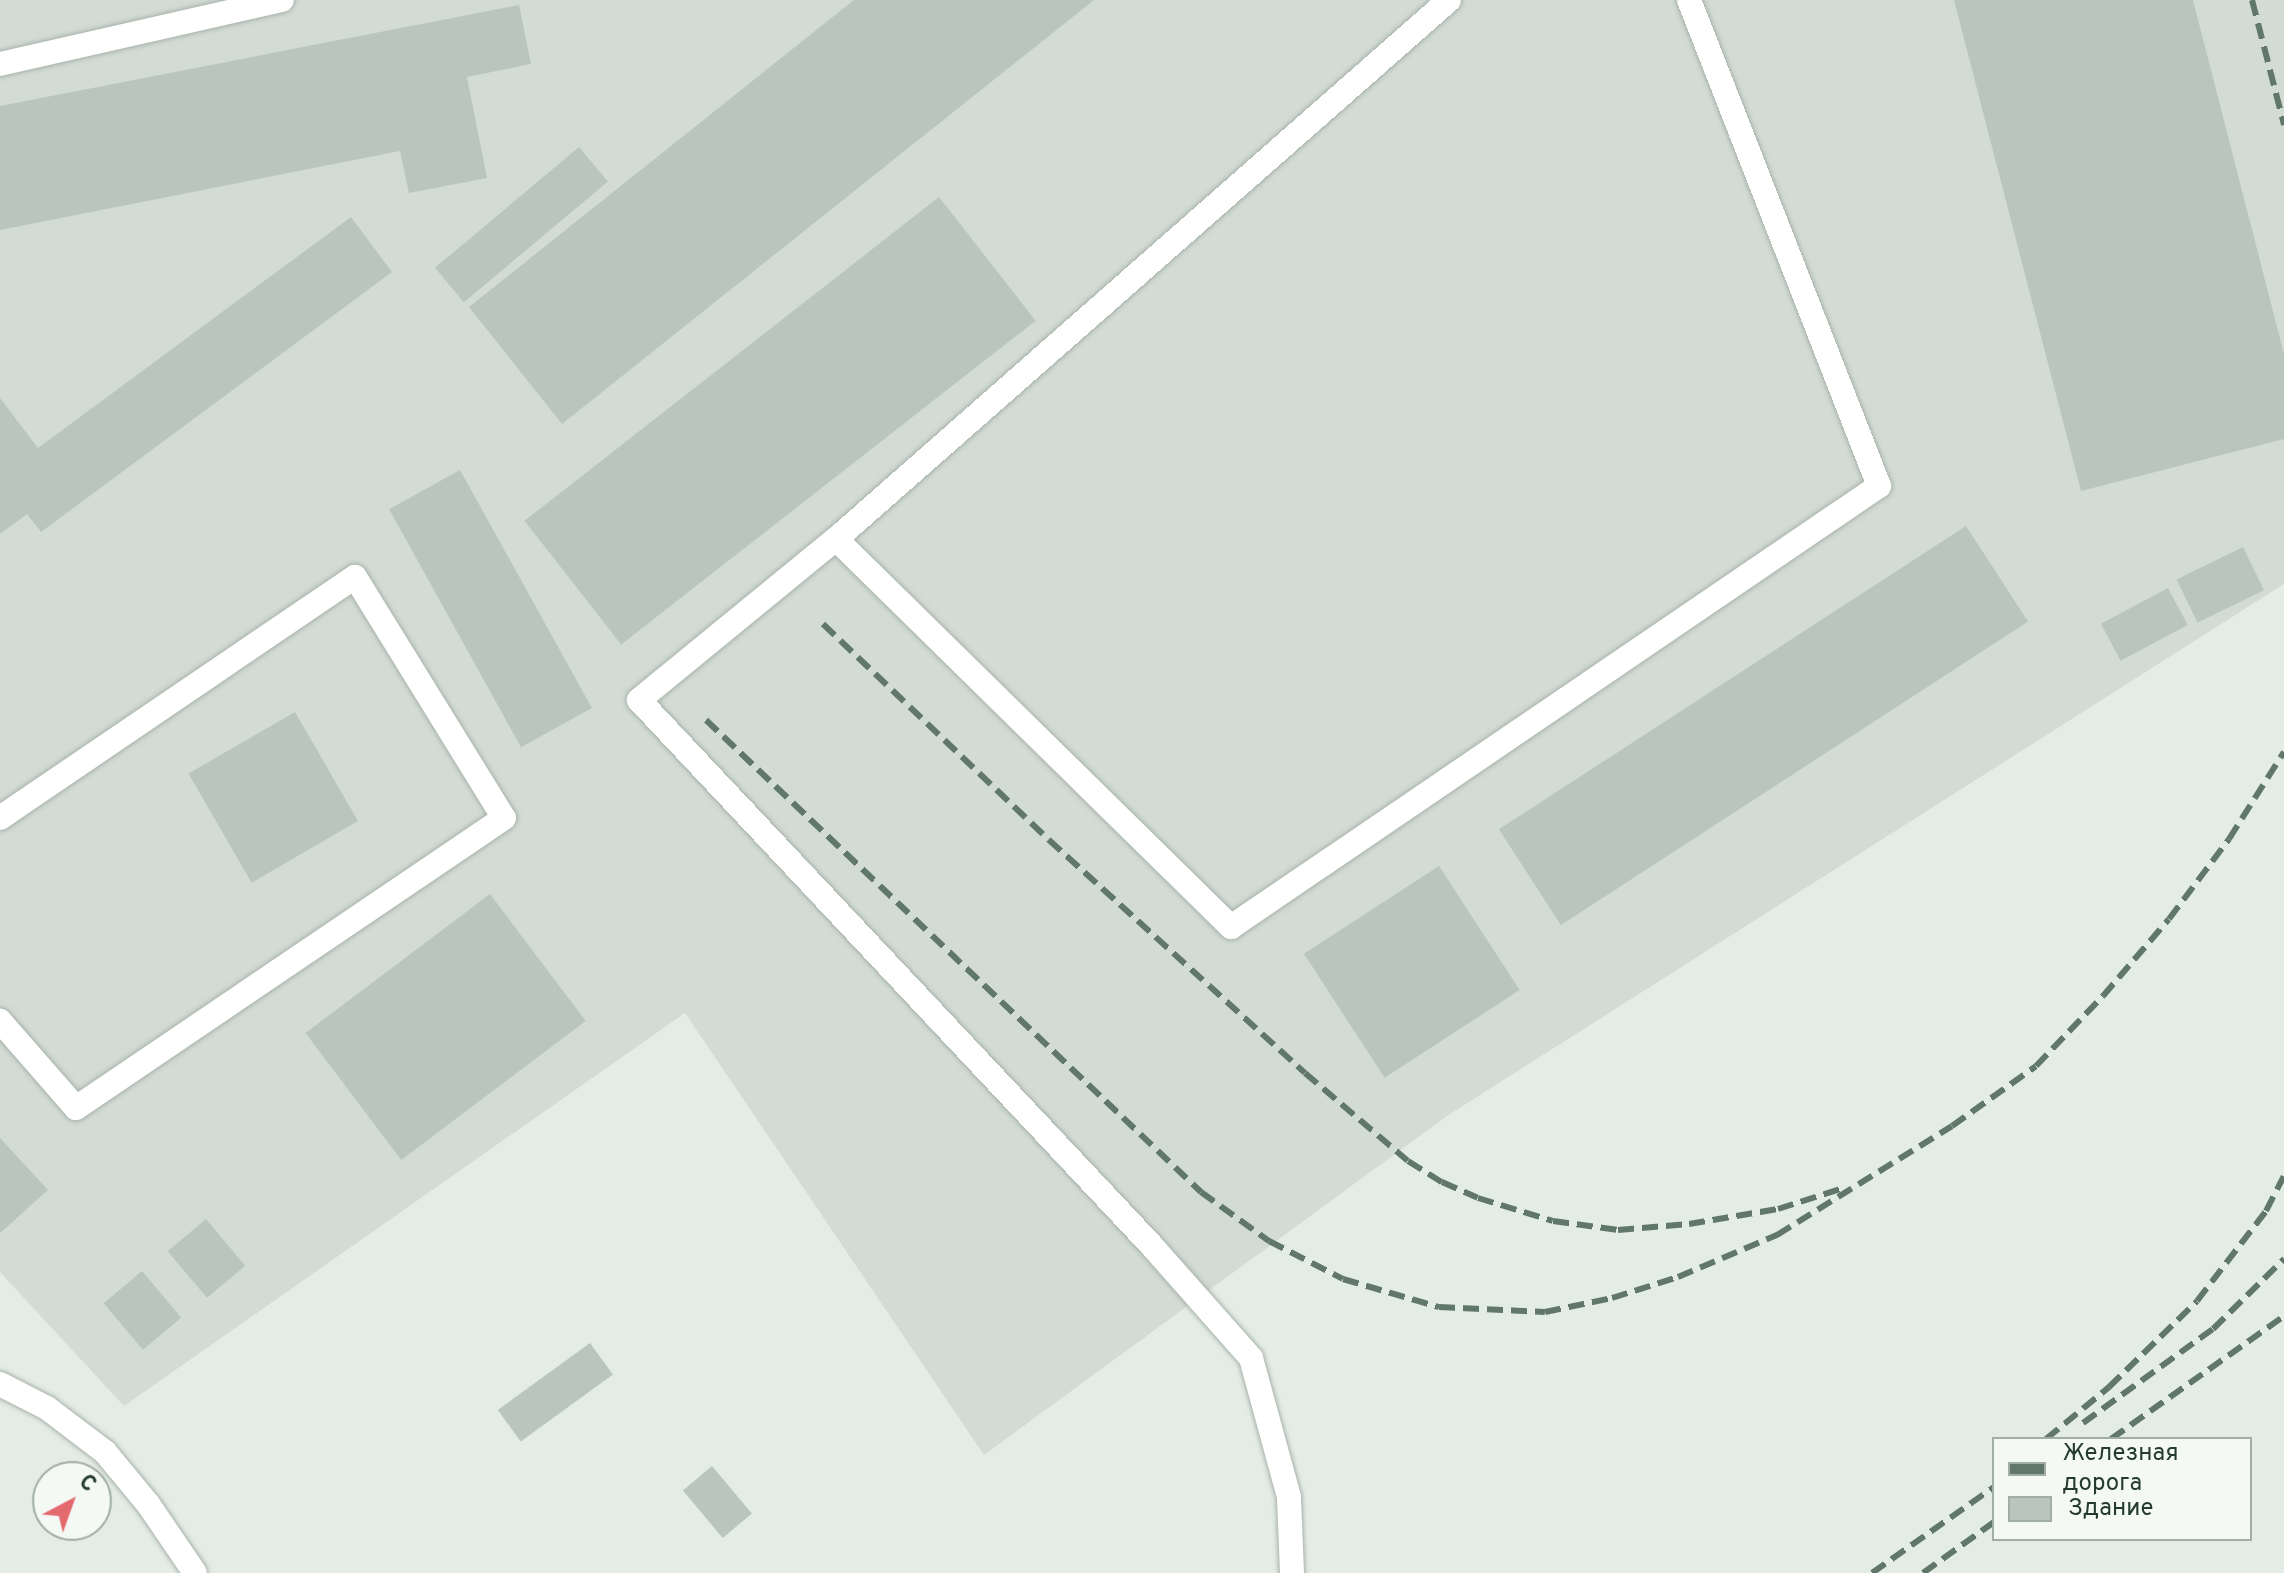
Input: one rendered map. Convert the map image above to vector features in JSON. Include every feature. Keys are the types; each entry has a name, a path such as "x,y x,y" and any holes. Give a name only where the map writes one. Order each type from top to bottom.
{"lane":[{"path":"0,64 282,0"},
{"path":"1292,1573 1289,1497 1251,1358 1152,1246 639,700 836,539 1449,0"},
{"path":"836,539 1231,927 1879,486 1689,0"},
{"path":"0,818 355,577 504,818 76,1108 0,1021"},
{"path":"0,1384 47,1408 105,1452 148,1504 195,1573"}],"shaded area":[{"path":"0,0 2284,0 2284,584 1447,1116 984,1455 685,1013 124,1406 0,1272"}],"building":[{"path":"854,0 1094,0 562,424 469,307"},
{"path":"1954,0 2193,0 2284,354 2284,439 2081,491"},
{"path":"519,5 531,64 467,77 487,178 409,193 400,151 0,230 0,106"},
{"path":"579,147 608,181 464,302 435,268"},
{"path":"939,197 1036,321 621,645 525,521"},
{"path":"351,217 392,272 41,532 27,514 0,534 0,398 38,448"},
{"path":"460,470 592,708 521,747 389,509"},
{"path":"1966,526 2028,622 1561,925 1499,829"},
{"path":"2243,547 2264,590 2198,623 2176,579"},
{"path":"2168,588 2188,625 2121,661 2101,624"},
{"path":"295,712 358,821 251,883 188,774"},
{"path":"1439,866 1520,990 1385,1078 1304,954"},
{"path":"490,894 586,1021 401,1160 306,1033"},
{"path":"0,1138 48,1190 0,1233"},
{"path":"206,1219 245,1266 207,1298 168,1251"},
{"path":"142,1271 181,1318 143,1350 104,1303"},
{"path":"590,1343 613,1375 521,1442 498,1410"},
{"path":"712,1466 752,1513 723,1538 683,1490"}],"railway":[{"path":"2252,0 2284,125"},
{"path":"823,624 1049,840 1305,1073 1408,1161 1442,1182 1478,1198 1553,1221 1618,1230 1689,1224 1778,1209 1840,1189"},
{"path":"706,720 1201,1192 1269,1241 1343,1279 1439,1307 1545,1312 1612,1298 1678,1277 1777,1235 1952,1126 2036,1066 2103,996 2169,919 2229,839 2284,752"},
{"path":"2048,1437 2109,1387 2197,1301 2266,1211 2284,1176"},
{"path":"2083,1423 2213,1329 2284,1259"},
{"path":"2114,1437 2284,1316"},
{"path":"1872,1573 1992,1488"},
{"path":"1923,1573 1992,1523"}]}
